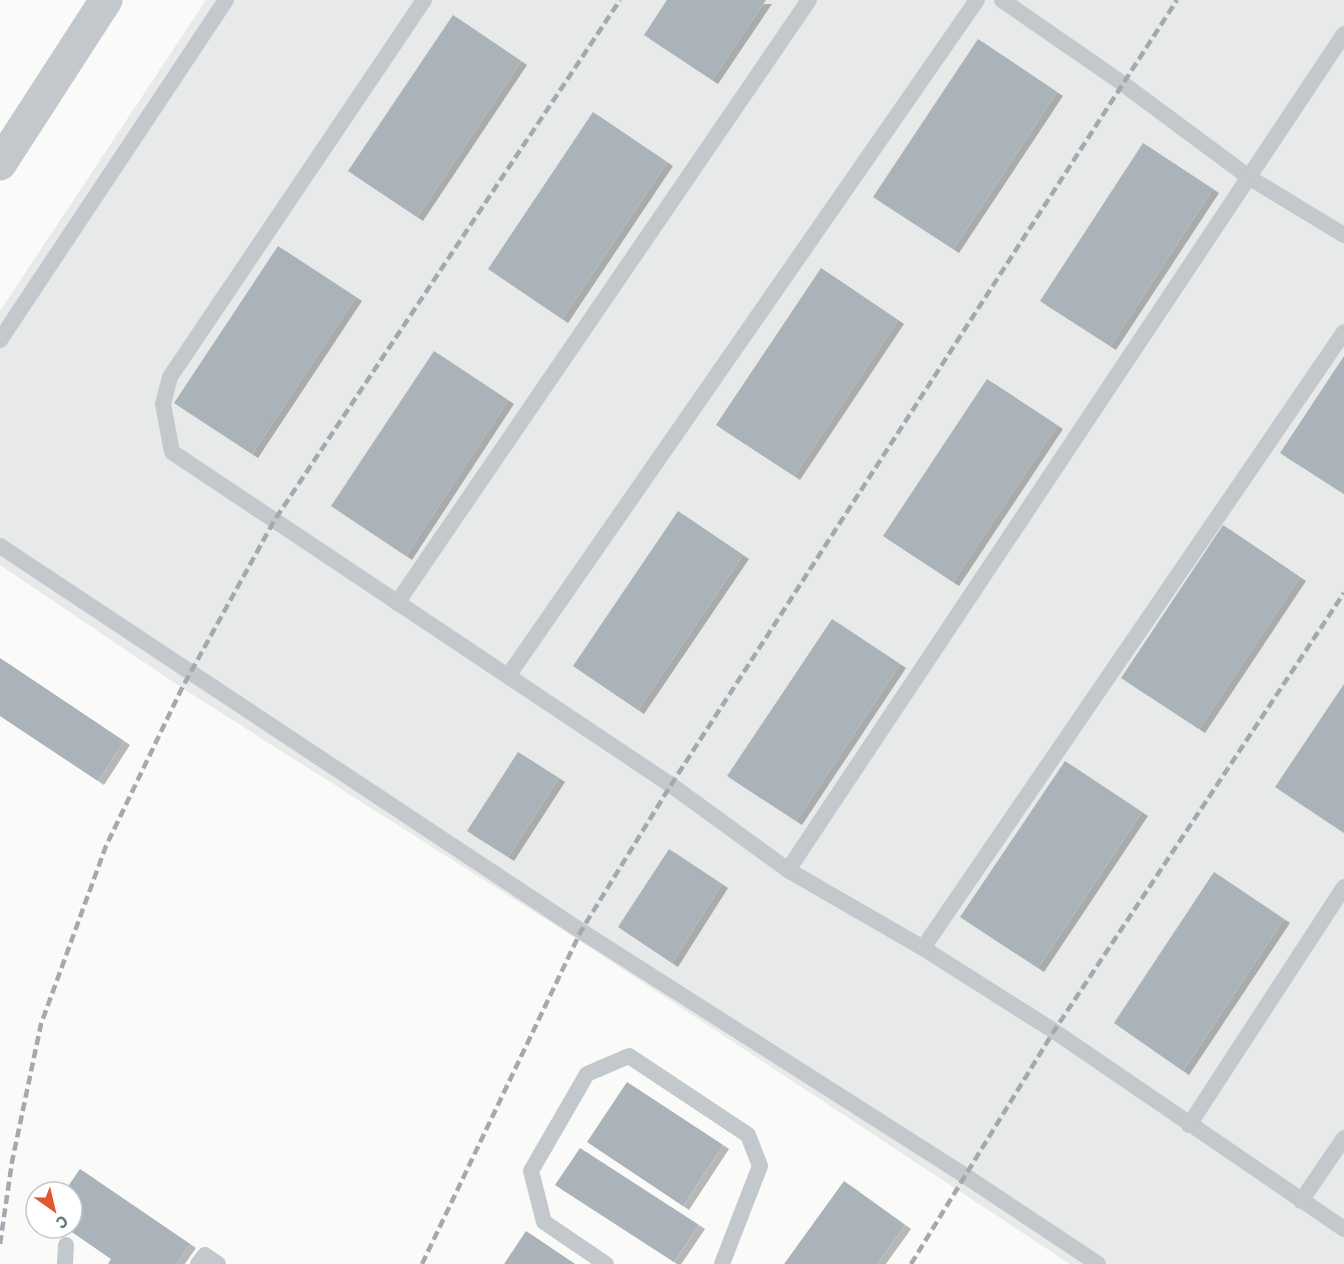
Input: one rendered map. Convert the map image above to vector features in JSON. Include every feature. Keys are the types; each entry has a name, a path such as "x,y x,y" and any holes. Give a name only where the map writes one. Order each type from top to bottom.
{"street":[{"path":"5,147 106,0"}],"lane":[{"path":"0,340 225,0"},
{"path":"424,0 170,377 163,404 171,452 671,785 788,870 923,948 1054,1031 1344,1229"},
{"path":"397,603 809,0"},
{"path":"508,676 977,0"},
{"path":"1002,0 1122,83 1250,178 1344,235"},
{"path":"788,870 1344,34"},
{"path":"923,948 1344,332"},
{"path":"0,546 581,931 964,1175 1098,1264"},
{"path":"1189,1125 1344,887"},
{"path":"606,1264 544,1222 531,1171 587,1074 629,1056 748,1135 760,1166 722,1264"},
{"path":"1301,1201 1344,1138"},
{"path":"64,1264 66,1245"},
{"path":"198,1264 205,1255 218,1264"}],"shaded area":[{"path":"206,0 1344,0 1344,1264 1070,1264 577,939 182,688 0,565 0,311"}],"building":[{"path":"667,0 766,0 712,80 644,35"},
{"path":"453,15 521,61 417,217 348,171"},
{"path":"978,39 1057,92 953,249 873,197"},
{"path":"593,112 667,162 562,319 488,269"},
{"path":"1143,143 1213,189 1110,346 1040,301"},
{"path":"278,246 356,297 252,454 174,403"},
{"path":"821,268 898,320 794,476 716,425"},
{"path":"434,351 508,400 406,556 331,506"},
{"path":"1344,356 1344,494 1280,453"},
{"path":"987,379 1057,425 953,582 883,536"},
{"path":"678,511 743,555 638,710 573,666"},
{"path":"1223,525 1300,577 1199,729 1121,678"},
{"path":"832,619 900,664 796,821 727,776"},
{"path":"0,658 124,741 98,781 0,716"},
{"path":"1344,684 1344,833 1275,787"},
{"path":"518,752 559,778 508,857 467,831"},
{"path":"1065,761 1142,812 1038,968 960,917"},
{"path":"669,849 722,884 672,963 618,927"},
{"path":"1214,872 1284,919 1183,1071 1114,1023"},
{"path":"627,1082 723,1145 683,1206 587,1142"},
{"path":"580,1148 699,1225 674,1262 555,1185"},
{"path":"80,1169 190,1244 176,1264 108,1264 111,1259 83,1240 84,1180 72,1180"},
{"path":"844,1181 905,1225 877,1264 784,1264"},
{"path":"526,1231 575,1264 504,1264"}],"railway":[{"path":"0,1244 12,1162 41,1024 106,846 182,688 274,521 620,0"},
{"path":"422,1264 581,931 671,785 1177,0"},
{"path":"911,1264 1054,1031 1344,593"}]}
